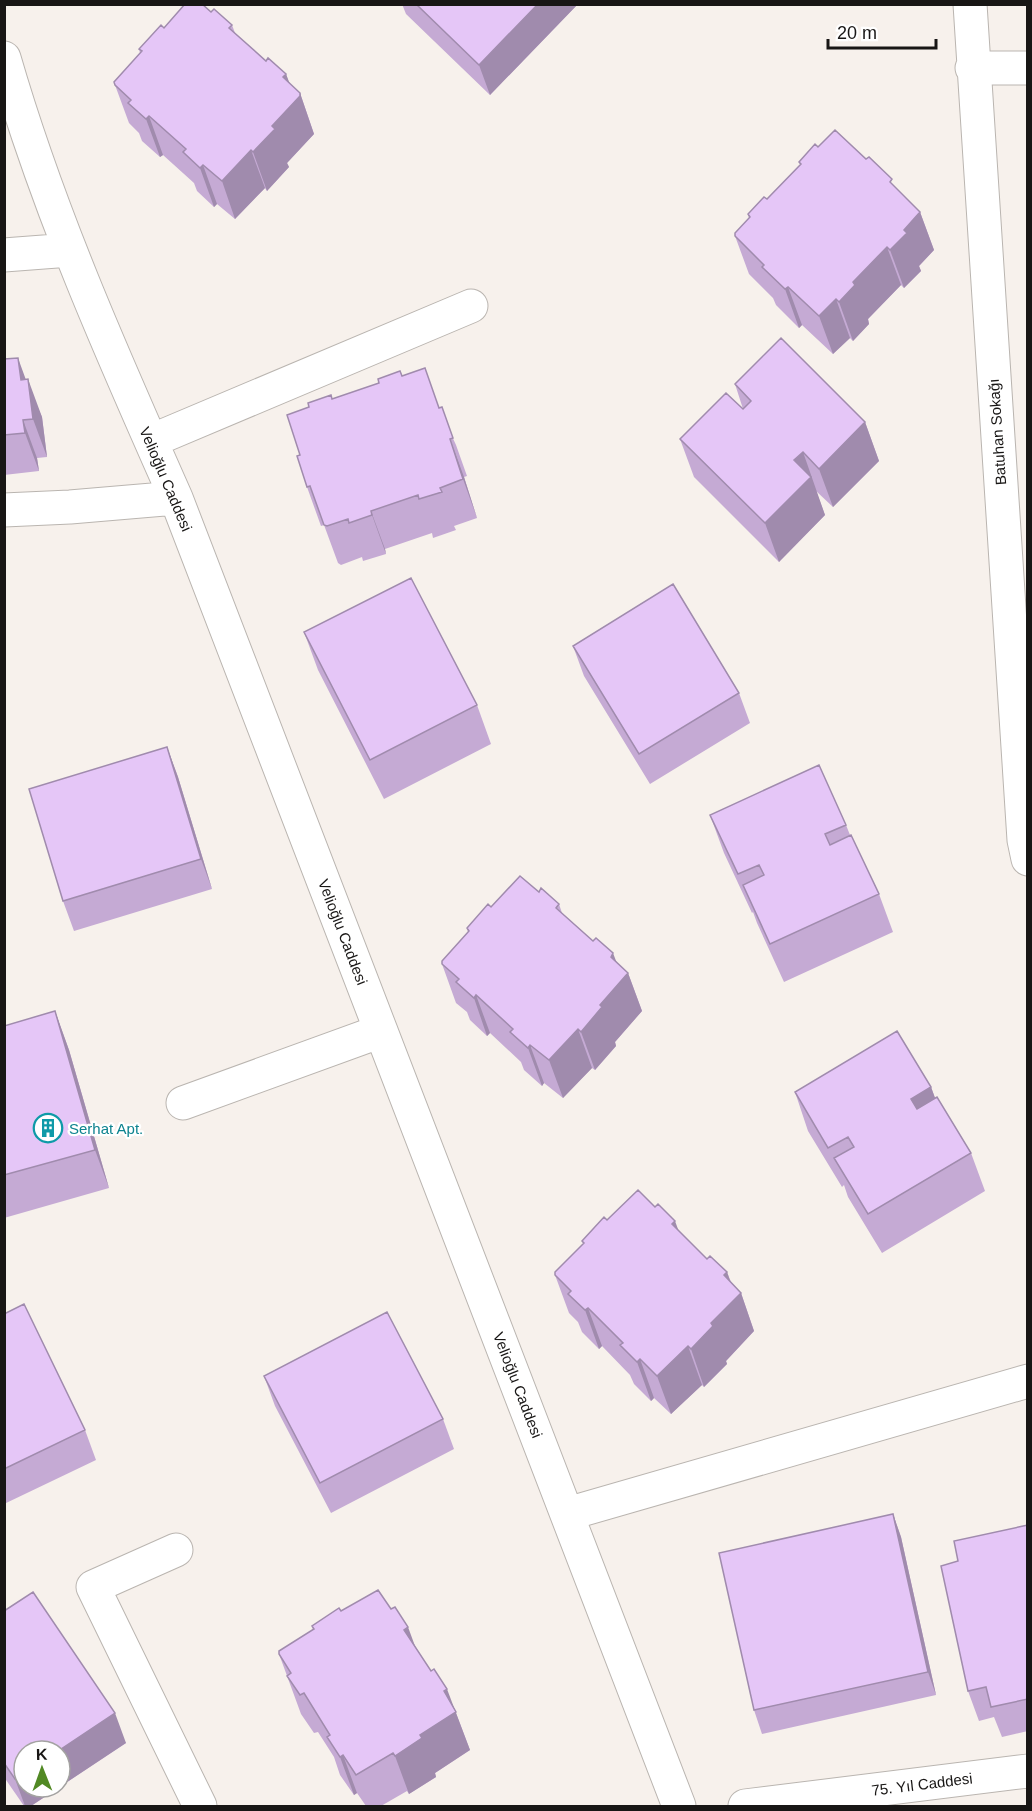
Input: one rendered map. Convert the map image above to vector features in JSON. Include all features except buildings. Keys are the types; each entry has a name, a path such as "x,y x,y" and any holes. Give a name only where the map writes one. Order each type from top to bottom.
{"street":[{"name":"Batuhan Sokağı","path":"970,4 972,68 1026,845"},
{"name":"Velioğlu Caddesi","path":"4,58 43,177 70,250 124,382 176,498 679,1806"},
{"path":"972,68 1028,68"},
{"path":"4,255 70,250"},
{"path":"151,441 471,306"},
{"path":"4,510 176,498"},
{"path":"183,1103 381,1031"},
{"path":"567,1514 1028,1381"},
{"path":"176,1550 93,1587 200,1806"},
{"name":"75. Yıl Caddesi","path":"745,1806 1028,1771"}],"place":[{"name":"Serhat Apt.","path":"48,1128"}]}
